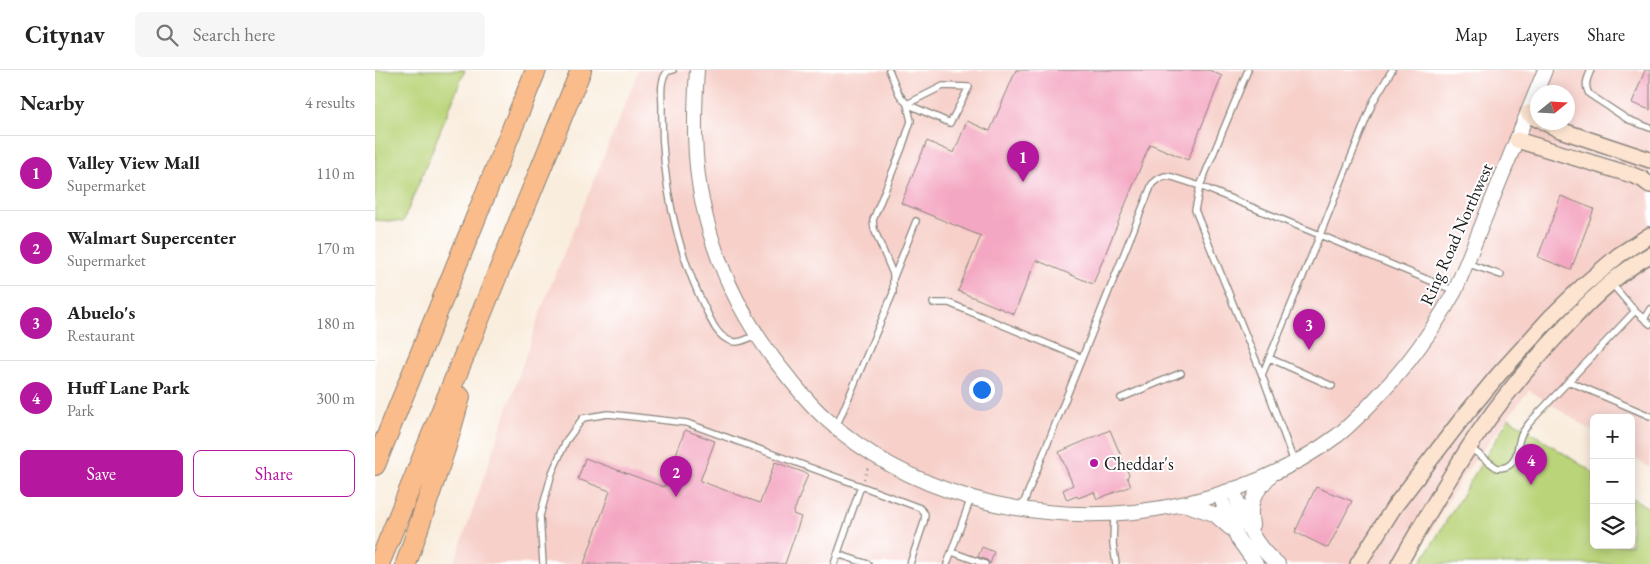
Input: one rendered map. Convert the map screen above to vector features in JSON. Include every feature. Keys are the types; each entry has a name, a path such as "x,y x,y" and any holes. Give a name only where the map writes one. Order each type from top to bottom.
{"highway":[{"path":"375,465 536,70"},
{"path":"379,564 581,70"},
{"path":"406,564 445,446 489,295"},
{"path":"375,450 390,428"}],"main road":[{"path":"1560,130 1650,160"},
{"path":"1517,140 1632,174 1650,185"},
{"path":"1358,564 1394,507 1461,420 1528,342 1584,285 1619,255 1650,235"},
{"path":"1399,564 1469,447 1496,409 1542,352 1587,304 1611,283 1650,255"},
{"path":"1469,447 1465,439 1467,434 1488,406 1528,342"}],"street":[{"name":"Ring Road Northwest","path":"695,70 697,172 703,204 721,267 735,298 756,335 800,392 836,427 866,449 925,481 971,498 1021,510 1059,514 1113,514 1152,510 1219,494 1294,462 1344,430 1394,380 1420,349 1439,320 1455,291 1517,140 1530,120"},
{"name":"Ring Road Northwest","path":"1541,85 1545,70"},
{"path":"1257,543 1249,510 1260,487 1272,473"},
{"path":"1233,489 1245,520 1257,543 1278,564"},
{"path":"1219,494 1236,535"},
{"path":"1183,504 1214,514 1227,524 1256,564"}],"lane":[{"path":"673,70 665,74 662,81 663,162 677,230 689,271 699,296 719,334 733,342 741,342 756,335"},
{"path":"836,427 893,292 893,279 874,229 873,220 911,121 907,104 899,94 889,70"},
{"path":"1248,70 1200,186 1195,210 1262,376 1294,462"},
{"path":"1262,376 1373,102 1392,70"},
{"path":"1591,70 1586,83 1589,94 1627,119 1650,128"},
{"path":"943,86 969,87 950,123 907,104 943,86"},
{"path":"1021,510 1152,184 1158,179 1165,176 1172,177 1200,186 1455,291"},
{"path":"893,279 916,221"},
{"path":"1466,263 1501,275"},
{"path":"1611,283 1635,311 1650,324"},
{"path":"933,303 949,303 1082,358"},
{"path":"1645,319 1650,310"},
{"path":"1469,447 1497,468 1502,469 1512,464 1515,460 1523,432 1568,381 1635,311"},
{"path":"1269,358 1332,386"},
{"path":"1121,398 1181,373"},
{"path":"1568,381 1650,416"},
{"path":"543,564 540,516 553,473 566,441 583,418 608,414 687,424 920,508 925,514 925,522 910,564"},
{"path":"834,564 861,486"},
{"path":"947,564 971,498"},
{"path":"1113,514 1113,544 1117,564"},
{"path":"952,552 985,564"},
{"path":"837,554 868,564"}],"path":[{"path":"861,486 869,463 866,449"}],"shaded area":[{"path":"639,70 1650,70 1650,468 1635,459 1635,414 1590,414 1590,429 1529,390 1464,474 1411,564 454,564 544,302"}],"green space":[{"path":"375,70 465,70 403,222 375,220"},
{"path":"1509,418 1590,470 1590,549 1635,549 1635,500 1650,509 1650,564 1420,564"}],"building":[{"path":"1016,70 1209,70 1222,76 1188,160 1150,144 1093,284 1036,260 1014,314 958,291 981,236 901,203 927,141 954,153 967,121 990,131"},
{"path":"1645,70 1650,70 1650,110 1632,103"},
{"path":"1561,196 1594,209 1571,270 1538,257"},
{"path":"685,430 715,441 700,481 760,503 775,462 808,474 793,514 801,517 785,564 584,564 610,491 578,479 585,458 664,487"},
{"name":"Cheddar's","path":"1110,430 1129,475 1127,477 1131,486 1097,499 1094,492 1067,500 1063,490 1073,485 1059,452"},
{"path":"1316,487 1352,501 1328,548 1295,532"},
{"path":"982,547 994,552 990,564 987,560 978,557"}],"place":[{"name":"Valley View Mall","path":"1023,182"},
{"name":"Abuelo's","path":"1309,350"},
{"name":"Cheddar's","path":"1094,463"},
{"name":"Huff Lane Park","path":"1531,485"},
{"name":"Walmart Supercenter","path":"676,497"}]}
